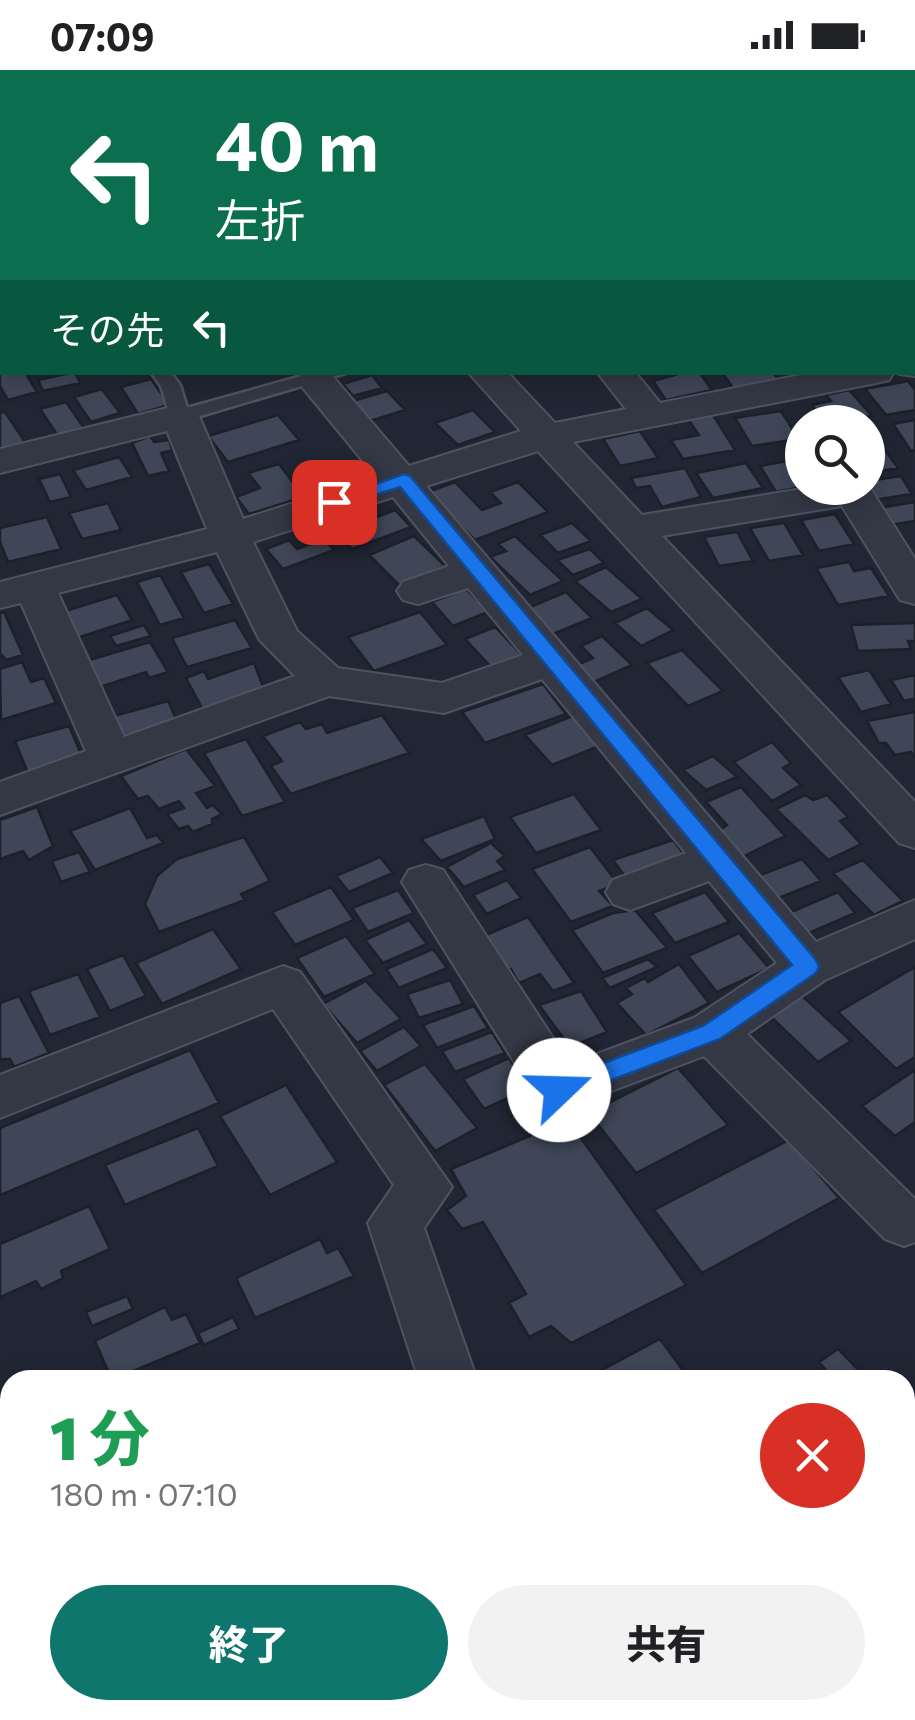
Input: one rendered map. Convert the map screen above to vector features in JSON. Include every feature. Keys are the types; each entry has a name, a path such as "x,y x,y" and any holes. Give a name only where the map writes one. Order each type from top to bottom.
{"street":[{"path":"489,375 915,832"},
{"path":"618,375 650,414"},
{"path":"112,760 17,590 230,536 545,436 650,414 800,393 865,375"},
{"path":"328,376 404,480 808,967"},
{"path":"0,461 180,416 230,536 280,640 326,682"},
{"path":"632,530 785,502"},
{"path":"861,505 915,591"},
{"path":"418,591 478,570"},
{"path":"0,799 326,682 444,698 551,660"},
{"path":"630,892 717,859"},
{"path":"426,882 559,1090 712,1032 808,967 915,918"},
{"path":"0,1097 283,985 426,1186 396,1223 445,1370"},
{"path":"712,1032 904,1223"}],"lane":[{"path":"162,375 170,384 180,416 328,376"}],"building":[{"path":"0,375 27,375 37,392 8,400 0,386"},
{"path":"76,375 80,383 43,391 38,380"},
{"path":"372,375 382,388 353,396 343,384"},
{"path":"674,375 701,375 712,390 666,400 653,381"},
{"path":"724,375 775,375 780,382 735,391"},
{"path":"151,379 169,405 138,414 121,387"},
{"path":"908,381 915,390 915,410 886,415 885,405 878,405 865,389"},
{"path":"102,389 120,413 91,422 74,397"},
{"path":"849,390 862,405 812,405 831,401 826,395"},
{"path":"387,391 405,410 370,421 353,401"},
{"path":"66,402 84,428 58,436 40,409"},
{"path":"473,410 495,432 458,445 435,423"},
{"path":"781,411 785,417 785,441 752,446 735,418"},
{"path":"5,412 25,442 0,450 0,413"},
{"path":"278,415 299,440 228,462 208,436"},
{"path":"713,415 735,450 683,459 671,440 699,435 688,419"},
{"path":"915,420 915,450 911,451 893,424"},
{"path":"640,431 658,458 620,466 603,439"},
{"path":"150,436 154,442 169,440 172,450 161,453 169,471 148,476 132,443"},
{"path":"885,450 898,468 885,470"},
{"path":"119,457 132,477 86,490 73,470"},
{"path":"785,461 785,490 776,492 760,466"},
{"path":"746,463 763,488 713,498 696,473"},
{"path":"279,464 304,497 249,514 236,497 260,488 248,473"},
{"path":"685,468 701,497 662,507 650,486 636,488 631,478"},
{"path":"60,474 71,497 50,502 39,479"},
{"path":"901,476 912,494 885,498 885,478"},
{"path":"455,482 482,510 501,503 490,492 518,482 548,512 475,540 428,492"},
{"path":"915,502 915,521 890,525 879,508"},
{"path":"108,503 121,530 82,539 69,513"},
{"path":"395,510 411,527 352,549 343,538 359,532 354,526"},
{"path":"835,514 854,544 819,551 801,520"},
{"path":"47,517 61,549 8,562 0,542 0,528"},
{"path":"572,523 591,541 558,553 540,535"},
{"path":"784,523 803,555 769,561 750,528"},
{"path":"737,532 753,561 719,566 704,537"},
{"path":"414,536 445,566 399,585 369,555"},
{"path":"515,536 563,581 530,595 490,557 506,551 498,544"},
{"path":"324,539 334,550 283,569 266,549 289,540 297,549"},
{"path":"590,549 604,563 573,575 557,560"},
{"path":"849,562 854,571 871,568 889,596 838,605 816,568"},
{"path":"209,564 233,604 204,613 181,572"},
{"path":"606,567 642,599 611,612 575,581"},
{"path":"160,575 184,618 160,625 137,582"},
{"path":"466,589 488,612 453,626 432,602"},
{"path":"566,592 592,618 553,634 528,608"},
{"path":"117,595 132,620 74,639 59,613"},
{"path":"647,608 673,630 641,646 615,623"},
{"path":"4,612 23,655 6,660 0,653 0,613"},
{"path":"420,612 447,645 374,671 348,637"},
{"path":"235,620 252,648 187,667 172,638"},
{"path":"915,623 915,641 908,641 911,649 858,651 851,625"},
{"path":"144,625 151,636 116,646 110,636"},
{"path":"495,627 522,655 492,668 465,639"},
{"path":"602,636 632,665 594,682 577,665 593,658 581,646"},
{"path":"150,642 168,672 149,678 146,672 100,687 86,661"},
{"path":"682,650 723,691 688,706 647,663"},
{"path":"22,662 31,682 44,678 56,703 1,720 0,669"},
{"path":"254,663 265,692 203,710 186,678 204,671 208,679"},
{"path":"869,670 891,704 861,712 838,677"},
{"path":"915,675 915,698 904,701 891,680"},
{"path":"543,684 566,714 485,743 462,712"},
{"path":"168,701 177,721 123,736 114,716"},
{"path":"915,712 915,758 911,752 895,755 886,743 879,743 867,721"},
{"path":"382,715 409,753 291,794 271,766 282,761 263,736 300,722 306,729 322,724 327,733"},
{"path":"575,715 602,745 552,765 525,735"},
{"path":"69,726 81,754 56,761 59,770 30,778 15,741"},
{"path":"246,739 285,802 242,816 204,753"},
{"path":"772,742 791,763 783,768 801,785 772,801 734,762"},
{"path":"186,749 215,786 196,793 207,808 213,805 222,814 212,819 212,824 193,832 188,826 179,829 167,814 184,808 179,801 159,809 148,796 138,799 121,776"},
{"path":"713,756 737,777 706,790 683,770"},
{"path":"741,787 785,836 740,858 715,833 727,825 706,802"},
{"path":"574,794 601,830 536,853 510,817"},
{"path":"805,795 813,800 827,795 848,817 840,821 861,844 828,860 776,809"},
{"path":"37,807 53,846 29,860 23,851 0,859 0,820"},
{"path":"130,808 147,838 157,835 163,843 95,870 70,831"},
{"path":"484,816 495,839 441,861 421,839"},
{"path":"244,837 270,881 241,894 245,900 159,932 145,904 157,876 177,859"},
{"path":"673,840 686,857 626,878 613,860"},
{"path":"491,843 505,856 497,861 505,870 464,887 447,867"},
{"path":"590,847 618,884 599,891 613,906 571,922 532,869"},
{"path":"79,852 90,872 61,882 52,861"},
{"path":"380,857 393,873 349,892 336,876"},
{"path":"802,859 821,881 771,901 753,878"},
{"path":"863,860 903,901 874,915 833,873"},
{"path":"507,880 521,898 487,914 473,895"},
{"path":"331,887 354,920 295,945 272,912"},
{"path":"398,890 414,913 368,932 352,908"},
{"path":"705,892 729,922 675,943 652,913"},
{"path":"838,892 855,913 802,936 784,915"},
{"path":"635,910 667,948 603,973 572,930 613,913"},
{"path":"528,917 574,983 553,991 540,974 519,983 511,969 504,971 479,938"},
{"path":"409,920 427,944 383,963 365,940"},
{"path":"213,929 241,969 162,1004 136,963"},
{"path":"739,933 769,968 717,992 688,956"},
{"path":"346,936 375,974 324,997 297,958"},
{"path":"433,949 447,968 399,988 386,969"},
{"path":"123,955 146,996 110,1011 87,969"},
{"path":"648,959 657,967 610,988 602,978"},
{"path":"679,964 709,1003 646,1035 617,1003 632,994 626,988 645,978 648,982"},
{"path":"915,967 915,1057 896,1069 838,1012"},
{"path":"78,974 100,1017 50,1035 29,991"},
{"path":"450,980 463,1004 419,1018 407,994"},
{"path":"366,981 401,1019 357,1043 323,1004"},
{"path":"581,991 607,1032 570,1047 539,1005"},
{"path":"799,993 851,1041 818,1062 767,1013"},
{"path":"19,996 49,1053 14,1067 10,1059 0,1059 0,1003"},
{"path":"474,1006 488,1028 437,1048 423,1025"},
{"path":"404,1027 421,1046 377,1071 360,1051"},
{"path":"492,1032 505,1053 455,1072 442,1051"},
{"path":"190,1050 219,1103 0,1195 0,1128"},
{"path":"509,1058 530,1088 484,1109 463,1079"},
{"path":"425,1064 477,1128 435,1151 384,1085"},
{"path":"678,1068 728,1125 636,1173 589,1113"},
{"path":"915,1070 915,1122 895,1136 862,1106"},
{"path":"286,1085 337,1162 270,1195 220,1116"},
{"path":"568,1120 686,1285 571,1343 551,1326 529,1337 509,1303 526,1294 483,1222 462,1229 447,1210 466,1196 451,1169"},
{"path":"198,1128 218,1166 125,1205 105,1165"},
{"path":"789,1140 839,1198 702,1273 654,1210"},
{"path":"89,1206 110,1249 61,1271 63,1278 41,1289 36,1281 0,1297 0,1244"},
{"path":"320,1239 327,1253 338,1248 354,1276 255,1318 236,1278"},
{"path":"127,1296 133,1309 92,1326 86,1312"},
{"path":"165,1307 172,1320 186,1314 200,1343 136,1370 108,1370 95,1341"},
{"path":"233,1317 239,1329 204,1345 198,1333"},
{"path":"660,1339 683,1370 602,1370"},
{"path":"838,1349 858,1370 826,1370 819,1362"}],"route":[{"path":"334,502 404,480 808,967 712,1032 559,1090"}]}
